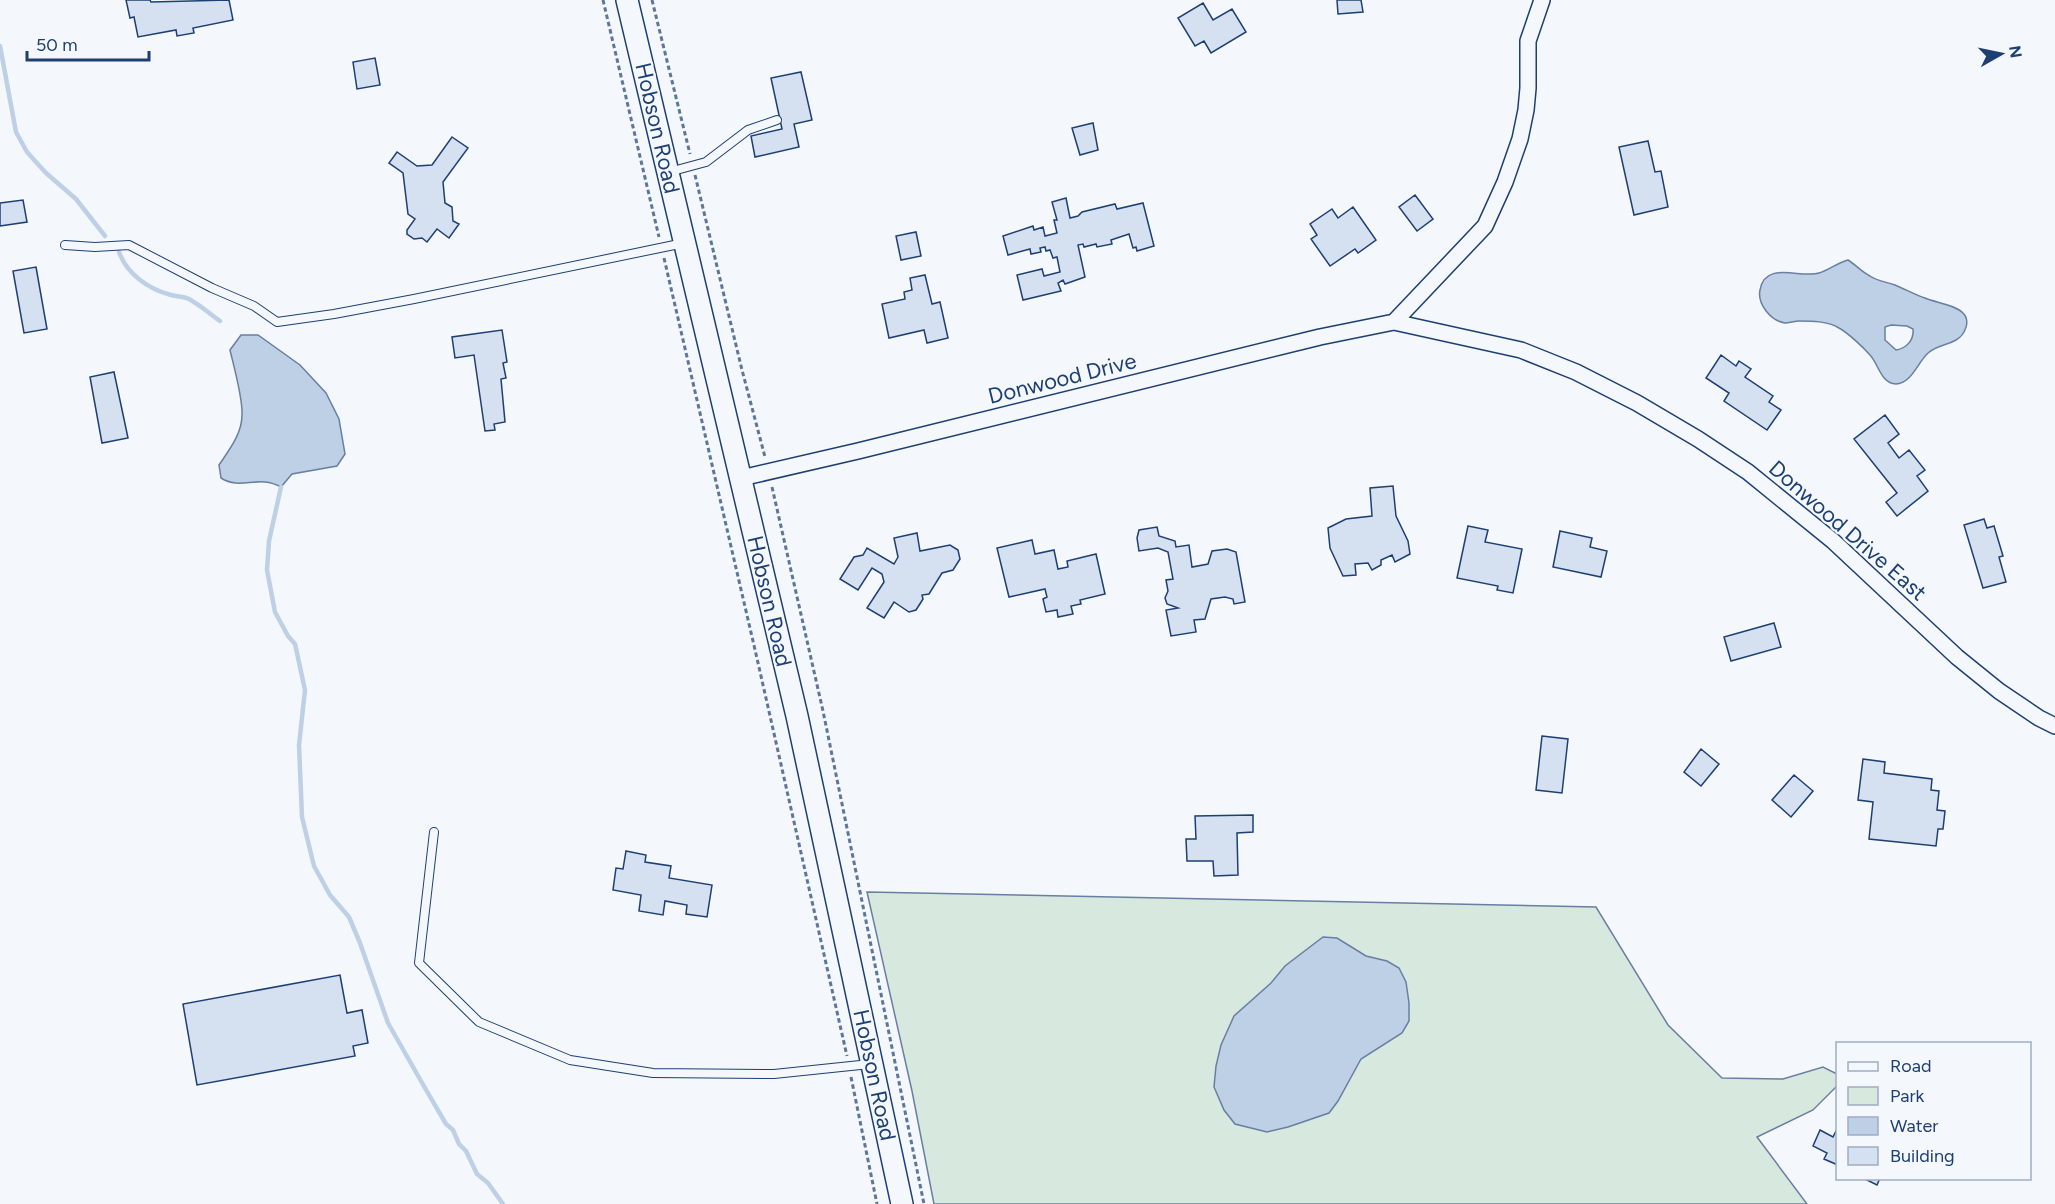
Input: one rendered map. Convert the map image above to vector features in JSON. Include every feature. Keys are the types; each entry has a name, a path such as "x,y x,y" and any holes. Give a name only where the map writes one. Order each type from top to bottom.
{"main road":[{"name":"Hobson Road","path":"627,0 797,716 902,1204"}],"street":[{"path":"1394,322 1485,226 1505,182 1520,139 1528,88 1528,41 1542,0"},
{"name":"Donwood Drive","path":"741,478 1320,337 1394,322"},
{"name":"Donwood Drive East","path":"1394,322 1521,350 1546,359 1637,403 1698,440 1748,472 1804,516 1860,565 1931,634 1999,691 2055,726"}],"lane":[{"path":"668,172 693,167 717,155 748,130 777,120"},
{"path":"65,244 95,247 129,245 212,288 254,306 277,322 414,299 685,243"},
{"path":"434,832 419,963 479,1022 570,1060 652,1073 774,1074 872,1064"}],"path":[{"path":"603,0 780,756 847,1058"},
{"path":"652,0 765,458"},
{"path":"773,492 823,711 924,1204"},
{"path":"851,1077 877,1204"}],"green space":[{"path":"867,892 1596,907 1668,1025 1722,1078 1783,1079 1823,1067 1836,1074 1836,1087 1813,1110 1757,1137 1807,1204 934,1204 912,1091"}],"water":[{"path":"1848,260 1876,279 1959,310 1967,320 1964,331 1956,340 1928,353 1910,377 1896,384 1887,381 1870,355 1839,328 1819,322 1780,322 1763,306 1760,290 1763,281 1769,276 1785,272 1819,273","holes":["1907,326 1913,329 1911,340 1896,350 1885,340 1885,327"]},
{"path":"241,335 258,335 300,365 326,393 339,419 345,454 337,466 292,474 281,487 265,482 228,482 221,478 219,465 234,442 241,422 241,400 230,350"},
{"path":"1323,937 1337,938 1366,956 1387,961 1399,968 1406,982 1409,1021 1402,1033 1361,1059 1329,1113 1267,1132 1235,1124 1224,1110 1214,1087 1221,1045 1234,1016 1271,983 1285,966"}],"building":[{"path":"126,0 150,0 151,2 229,0 233,20 193,28 194,33 177,36 176,30 138,37 134,17 130,18"},
{"path":"1337,0 1361,0 1363,12 1338,14"},
{"path":"1203,3 1213,20 1232,9 1246,32 1211,53 1204,41 1195,46 1178,18"},
{"path":"375,58 380,85 357,89 353,62"},
{"path":"801,72 812,120 794,124 799,147 755,157 751,136 782,129 771,78"},
{"path":"1093,123 1098,150 1080,155 1072,128"},
{"path":"452,137 468,148 443,182 445,203 452,207 453,221 459,224 449,238 437,229 427,242 422,238 414,239 407,234 407,230 415,219 408,214 403,173 389,163 397,152 417,166 432,165"},
{"path":"1648,141 1655,172 1661,171 1668,207 1634,215 1619,147"},
{"path":"1415,195 1433,219 1417,231 1399,207"},
{"path":"1066,198 1070,218 1082,212 1115,204 1117,209 1143,203 1154,246 1137,251 1136,247 1133,248 1129,234 1111,240 1112,244 1097,247 1096,244 1084,247 1083,244 1078,245 1085,277 1065,284 1063,280 1058,283 1061,291 1023,300 1017,275 1042,269 1044,276 1060,272 1057,257 1053,258 1050,250 1046,251 1045,247 1040,248 1041,252 1031,254 1030,249 1008,255 1003,236 1033,226 1034,230 1043,227 1045,236 1057,233 1054,220 1057,220 1052,202"},
{"path":"23,200 27,222 0,226 0,203"},
{"path":"1353,207 1376,240 1358,253 1355,249 1330,266 1311,239 1317,235 1310,224 1332,209 1338,218"},
{"path":"916,232 921,256 901,260 896,236"},
{"path":"36,267 47,329 24,333 13,271"},
{"path":"925,275 932,304 940,302 948,338 927,343 924,330 889,338 882,304 905,299 904,292 912,290 910,278"},
{"path":"502,330 507,362 503,363 506,378 501,379 505,422 494,424 495,430 485,431 474,355 455,358 452,337"},
{"path":"1721,355 1736,366 1739,361 1751,369 1745,377 1773,396 1769,402 1781,410 1767,430 1724,401 1729,393 1706,378"},
{"path":"114,372 128,438 102,443 90,377"},
{"path":"1885,415 1899,434 1888,443 1899,458 1909,450 1925,470 1917,476 1928,491 1897,516 1886,502 1897,493 1854,439"},
{"path":"1393,486 1396,516 1408,541 1410,554 1395,562 1392,555 1381,560 1381,565 1372,570 1368,563 1355,564 1356,575 1343,576 1330,548 1328,528 1346,519 1372,516 1370,488"},
{"path":"1984,519 1987,528 1994,526 2003,556 1999,557 2006,582 1983,588 1964,525"},
{"path":"1468,526 1488,530 1485,542 1522,549 1513,593 1497,590 1498,586 1457,578"},
{"path":"1157,527 1159,536 1175,541 1176,547 1189,545 1192,567 1208,564 1212,551 1227,549 1236,552 1245,602 1234,604 1233,599 1225,597 1211,599 1205,619 1194,620 1196,632 1171,636 1166,610 1178,608 1167,604 1165,598 1168,591 1166,580 1173,579 1168,552 1158,548 1139,551 1137,538 1139,530"},
{"path":"1560,531 1592,538 1590,547 1607,551 1601,577 1553,567"},
{"path":"917,533 920,551 950,545 958,550 960,559 953,570 942,573 929,594 922,595 923,599 916,610 909,612 894,602 884,618 867,608 884,582 882,574 872,568 858,590 840,579 854,557 863,555 867,548 894,564 898,557 894,538"},
{"path":"1032,540 1035,554 1054,550 1058,569 1068,567 1067,561 1096,554 1105,594 1080,600 1081,604 1071,606 1073,614 1058,617 1057,610 1046,612 1043,599 1047,597 1045,589 1009,597 997,548"},
{"path":"1774,623 1781,647 1731,661 1724,637"},
{"path":"1542,736 1568,739 1562,793 1536,790"},
{"path":"1701,749 1719,764 1701,786 1684,772"},
{"path":"1863,759 1885,762 1884,773 1932,779 1931,790 1939,791 1937,810 1945,811 1943,829 1938,829 1936,846 1869,839 1873,802 1858,800"},
{"path":"1794,775 1813,791 1791,817 1772,800"},
{"path":"1253,815 1253,832 1237,833 1238,875 1214,876 1213,861 1187,861 1186,839 1196,839 1195,816"},
{"path":"626,851 646,855 645,862 671,866 669,878 712,885 707,917 686,914 687,905 665,901 663,915 639,911 641,895 613,890 616,868 623,869"},
{"path":"340,975 347,1013 362,1010 368,1043 353,1046 355,1056 197,1085 183,1004"},
{"path":"1820,1130 1833,1137 1836,1131 1836,1164 1824,1159 1827,1153 1813,1146"},
{"path":"1867,1180 1879,1180 1877,1185"}],"waterway":[{"path":"0,46 16,132 27,152 46,173 76,199 105,236"},
{"path":"119,252 127,267 139,280 154,289 189,299 220,321"},
{"path":"281,487 269,541 267,570 275,612 295,644 305,690 299,745 302,817 314,866 330,895 349,917 388,1023 446,1124 453,1130 459,1144 466,1151 477,1174 488,1183 503,1204"}]}
